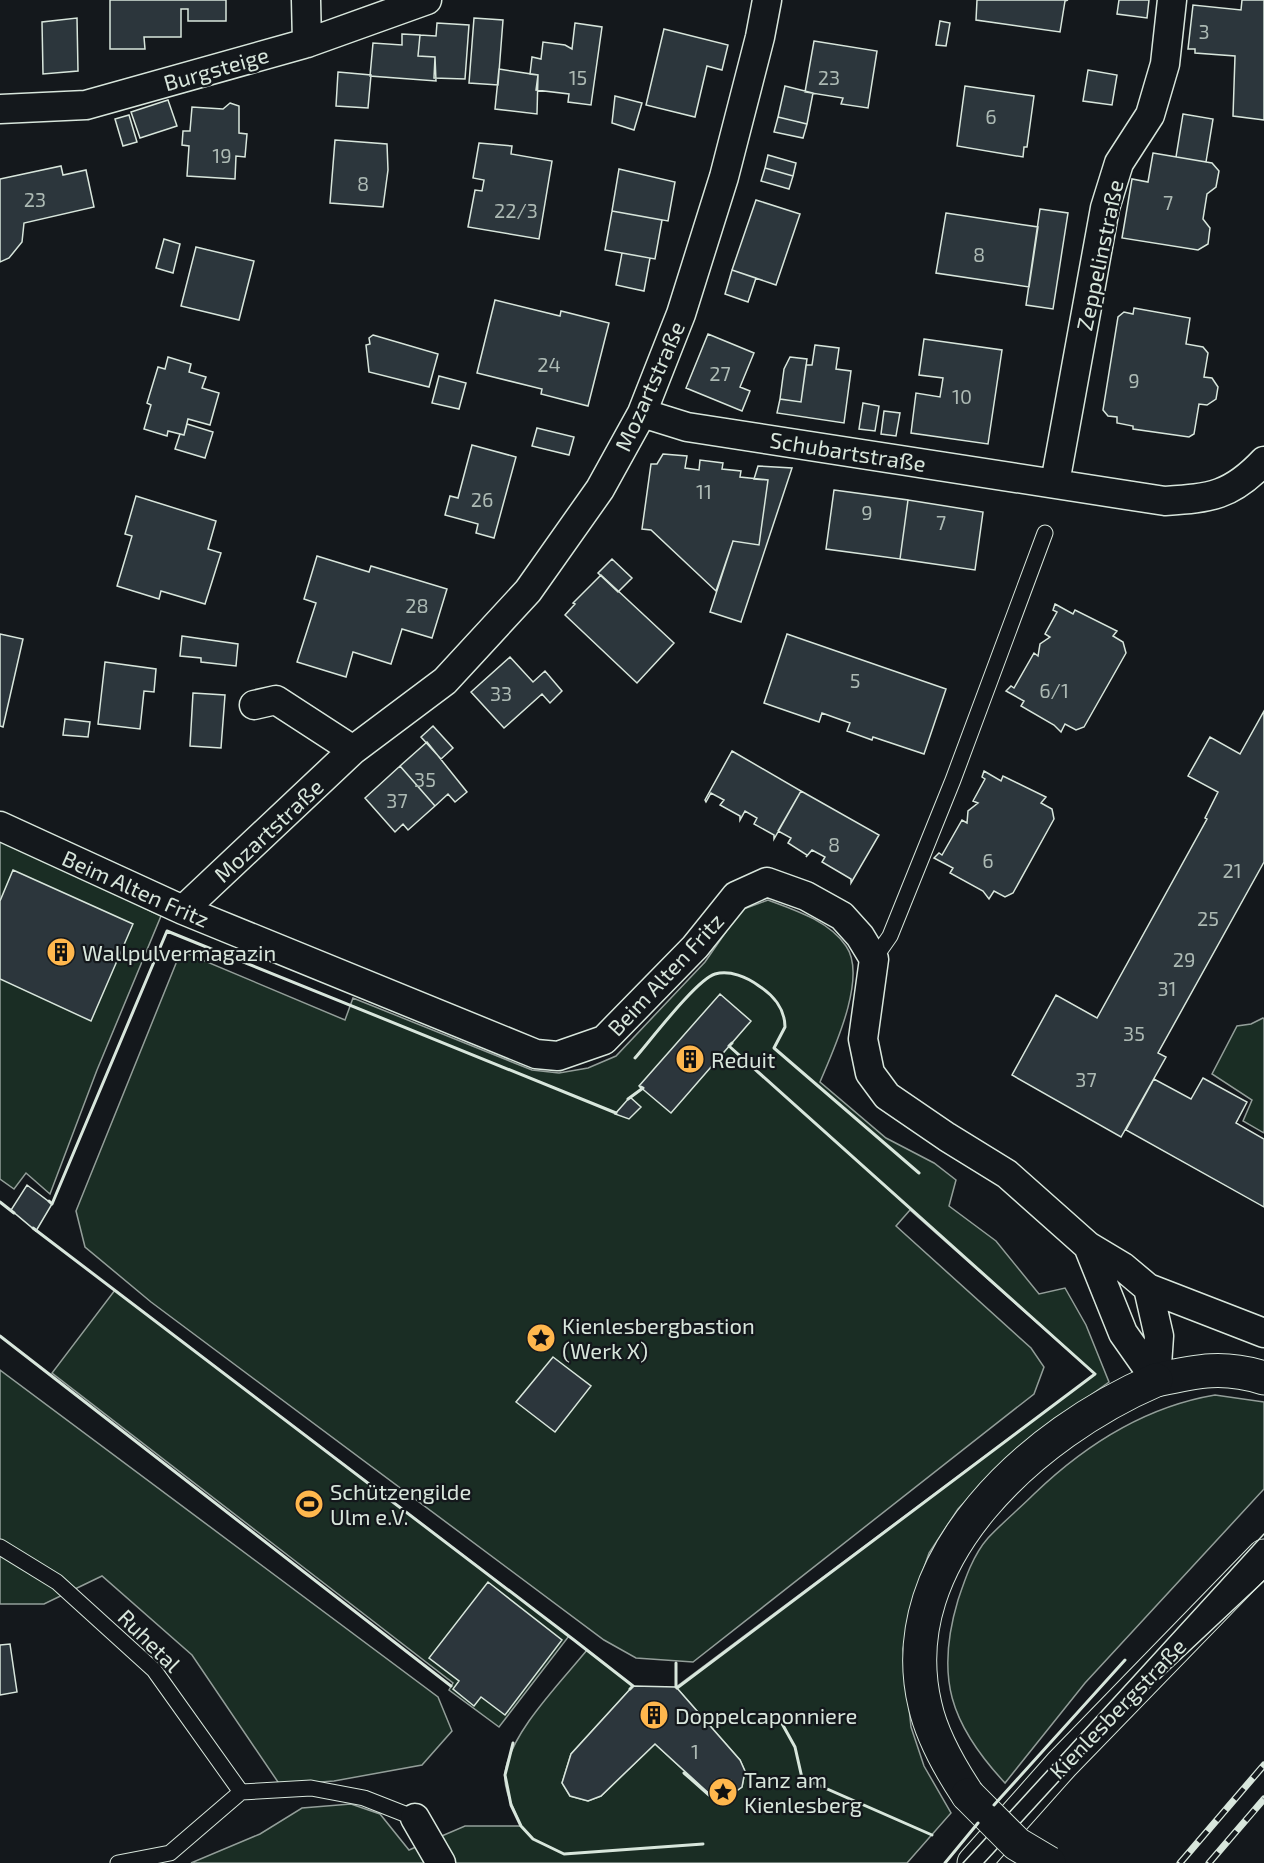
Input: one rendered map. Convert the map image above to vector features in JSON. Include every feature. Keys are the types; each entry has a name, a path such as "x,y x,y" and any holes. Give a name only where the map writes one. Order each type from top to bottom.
{"main road":[{"path":"1048,1863 1017,1844 968,1795 942,1751 925,1706 920,1660 924,1621 942,1566 965,1527 993,1494 1024,1464 1066,1430 1098,1409 1156,1380 1205,1369 1240,1370 1264,1378"},
{"name":"Kienlesbergstraße","path":"974,1863 1062,1764 1264,1556"}],"street":[{"path":"306,0 307,43"},
{"name":"Burgsteige","path":"0,109 86,105 307,43 427,0"},
{"name":"Mozartstraße","path":"183,910 353,750 445,681 528,591 600,489 642,413 681,314 724,177 760,37 766,0"},
{"name":"Zeppelinstraße","path":"1055,483 1105,208 1119,163 1150,115 1165,64 1172,0"},
{"name":"Schubartstraße","path":"642,413 687,427 1165,501 1208,498 1246,480 1264,462"},
{"path":"254,705 276,700 353,750"},
{"name":"Beim Alten Fritz","path":"0,826 183,910 536,1054 558,1056 604,1040 695,948 735,896 767,882 806,896 842,916 860,936 874,959"},
{"path":"874,959 863,1039 870,1073 887,1096 1007,1174 1088,1246 1123,1267 1148,1287 1264,1333"},
{"path":"1088,1246 1123,1333 1156,1380"},
{"path":"1148,1287 1159,1336 1156,1380"},
{"path":"415,1818 440,1859"}],"lane":[{"path":"874,959 890,936 1045,533"},
{"name":"Ruhetal","path":"0,1547 57,1582 154,1670 241,1792"},
{"path":"118,1863 170,1853 241,1792 311,1788 364,1798 415,1818"}],"green space":[{"path":"0,838 161,916 97,1070 50,1194 26,1173 14,1189 0,1179"},
{"path":"768,900 821,923 839,937 852,959 853,976 846,1014 820,1082 886,1138 934,1163 956,1180 949,1206 996,1241 1039,1294 1065,1288 1086,1325 1109,1382 1035,1435 991,1474 958,1509 929,1553 912,1603 903,1649 911,1727 924,1766 951,1813 907,1863 191,1863 260,1834 302,1808 351,1804 380,1814 409,1850 465,1826 521,1826 506,1787 505,1773 509,1758 516,1741 538,1708 587,1650 633,1686 571,1754 562,1783 570,1796 588,1801 601,1796 655,1744 715,1799 729,1796 742,1787 745,1771 740,1760 676,1687 1095,1374 910,1210 896,1226 1031,1348 1044,1367 1034,1394 693,1662 636,1658 604,1640 151,1302 85,1247 76,1211 181,951 345,1020 353,998 532,1070 559,1073 588,1068 616,1056 705,962 741,910"},
{"path":"1263,1018 1264,1133 1243,1121 1252,1100 1212,1074 1237,1026 1251,1024"},
{"name":"Schützengilde Ulm e.V.","path":"115,1290 569,1636 499,1727 449,1690 453,1683 52,1373"},
{"path":"0,1370 438,1697 452,1731 422,1765 334,1781 280,1785 192,1655 102,1576 44,1604 0,1604"},
{"path":"1215,1395 1264,1402 1264,1489 1085,1683 1005,1783 971,1740 952,1698 948,1676 951,1628 958,1600 974,1560 988,1538 999,1527 1054,1476 1095,1444 1140,1419 1164,1409"}],"building":[{"path":"110,0 226,0 226,21 188,21 188,9 181,9 181,37 144,37 145,49 110,49"},
{"path":"977,0 1068,0 1065,1 1060,32 976,20"},
{"path":"1119,0 1149,0 1147,18 1117,14"},
{"path":"1242,0 1264,0 1264,120 1233,116 1235,56 1195,53 1195,49 1188,49 1193,5 1241,10"},
{"path":"77,18 78,71 43,74 42,22"},
{"path":"474,18 503,20 498,85 469,83"},
{"path":"940,21 950,23 946,46 936,45"},
{"path":"437,23 469,25 465,79 434,78 435,57 418,56 420,35 436,36"},
{"path":"575,23 602,27 591,105 568,102 569,94 536,90 538,75 530,74 532,57 541,59 543,42 565,45 572,49"},
{"path":"664,29 728,45 722,70 707,66 695,117 646,105"},
{"path":"402,34 420,35 418,56 435,57 436,81 370,76 373,43 402,45"},
{"path":"814,41 877,51 868,108 841,104 843,98 805,92"},
{"path":"499,69 538,75 537,114 495,109"},
{"path":"1088,70 1117,75 1112,105 1083,101"},
{"path":"338,72 371,75 368,108 336,106"},
{"path":"785,86 813,93 807,124 778,117"},
{"path":"965,86 1034,96 1027,147 1024,147 1023,157 957,146"},
{"path":"615,96 642,103 634,130 612,123"},
{"path":"168,100 177,126 140,138 131,112"},
{"path":"230,103 239,106 239,133 247,134 245,157 236,156 235,179 187,176 189,146 182,145 183,131 190,131 192,107 223,109"},
{"path":"1183,114 1213,119 1206,162 1176,157"},
{"path":"129,115 137,142 123,146 115,119"},
{"path":"778,117 807,124 803,138 774,132"},
{"path":"335,140 387,144 388,170 383,207 330,203"},
{"path":"479,143 512,146 511,154 552,161 539,239 468,227 475,190 482,191 484,180 473,178"},
{"path":"1153,153 1212,163 1219,171 1216,187 1207,194 1203,219 1210,228 1208,244 1198,250 1122,238 1132,179 1148,182"},
{"path":"768,155 796,163 793,176 765,168"},
{"path":"61,166 63,175 86,170 94,207 24,223 22,242 9,258 0,262 0,179"},
{"path":"765,168 793,176 789,189 761,181"},
{"path":"619,169 675,182 668,221 612,211"},
{"path":"756,200 800,214 776,285 732,270"},
{"path":"1040,209 1068,213 1053,309 1026,305"},
{"path":"612,211 662,220 655,259 605,250"},
{"path":"946,213 1038,227 1029,287 936,273"},
{"path":"164,239 180,244 173,273 156,268"},
{"path":"196,247 254,261 239,320 181,306"},
{"path":"622,253 650,258 644,291 616,285"},
{"path":"732,270 756,278 748,302 725,294"},
{"path":"495,300 560,316 561,311 609,323 588,406 541,394 542,389 477,373"},
{"path":"1134,308 1190,318 1186,344 1203,347 1208,353 1204,377 1212,378 1218,387 1216,399 1207,405 1199,404 1194,434 1189,437 1133,429 1133,426 1117,423 1117,417 1108,416 1103,410 1118,317 1124,312 1133,314"},
{"path":"708,334 754,353 740,387 750,391 742,411 686,388"},
{"path":"373,335 438,354 429,387 369,372 366,345 370,344 369,338"},
{"path":"924,339 1002,350 988,444 911,433 916,393 940,397 943,378 919,375"},
{"path":"815,345 839,348 836,369 851,371 844,423 777,413 780,399 801,402 806,365 812,365"},
{"path":"168,357 191,364 189,372 206,377 202,388 219,393 210,425 188,419 184,435 168,431 167,436 144,429 151,405 147,403 158,367 165,369"},
{"path":"790,357 807,359 801,402 780,399 784,369"},
{"path":"439,376 466,383 459,409 432,403"},
{"path":"863,403 879,406 875,431 859,429"},
{"path":"884,411 900,413 896,436 881,434"},
{"path":"187,424 213,432 205,458 175,449 180,434 184,435"},
{"path":"537,428 574,437 569,455 532,446"},
{"path":"472,445 516,457 494,538 476,533 478,524 445,515 450,496 458,498"},
{"path":"663,454 687,456 685,468 699,470 700,460 723,463 722,469 741,471 740,477 768,480 759,545 733,541 716,591 651,530 642,529 651,464 657,464"},
{"path":"758,466 792,468 741,622 710,612 733,541 759,545 768,480 754,479"},
{"path":"834,490 908,500 900,559 826,549"},
{"path":"136,496 216,521 208,549 221,553 205,604 161,591 159,599 117,586 132,536 125,534"},
{"path":"908,500 983,512 975,570 900,559"},
{"path":"317,556 369,572 371,566 447,589 432,638 402,629 391,664 353,652 346,677 297,662 316,603 304,599"},
{"path":"612,559 632,578 618,592 598,573"},
{"path":"601,575 674,643 637,683 565,615 575,604 573,603"},
{"path":"1055,604 1073,614 1075,610 1117,631 1113,636 1123,642 1126,653 1084,727 1076,730 1065,724 1061,732 1054,725 1021,706 1024,701 1006,691 1011,686 1014,688 1034,653 1038,656 1040,644 1050,637 1045,634 1057,612 1053,610"},
{"path":"0,634 23,639 3,727 0,726"},
{"path":"787,634 946,689 924,754 847,731 850,723 822,713 819,722 764,703"},
{"path":"182,636 238,644 236,666 201,662 201,658 180,656"},
{"path":"510,657 533,682 545,671 562,691 550,703 542,694 504,728 471,692"},
{"path":"105,662 156,669 154,692 144,691 140,729 98,724"},
{"path":"193,693 225,695 221,748 190,746"},
{"path":"1264,711 1264,862 1158,1053 1166,1057 1121,1137 1012,1075 1056,995 1097,1018 1207,819 1205,818 1218,792 1188,776 1210,737 1240,754"},
{"path":"65,719 90,722 88,737 63,735"},
{"path":"433,726 453,748 441,759 421,737"},
{"path":"427,742 467,792 455,802 448,794 435,806 400,766"},
{"path":"732,751 801,791 774,839 774,835 754,824 757,818 745,811 740,820 740,816 720,805 724,800 711,793 706,802 705,800"},
{"path":"400,766 435,806 408,830 403,824 395,832 365,798"},
{"path":"984,771 1001,781 1003,776 1046,797 1041,803 1052,809 1054,819 1013,893 1005,897 994,891 989,899 983,891 950,873 953,868 934,858 939,853 942,855 962,820 967,823 968,811 978,803 973,801 985,779 982,777"},
{"path":"801,791 879,835 851,883 851,879 822,862 825,857 812,850 806,857 807,855 788,843 791,838 778,831"},
{"name":"Wallpulvermagazin","path":"13,870 133,924 91,1021 0,979 0,901"},
{"name":"Reduit","path":"720,994 751,1021 671,1113 639,1086"},
{"path":"1203,1078 1247,1102 1236,1123 1264,1139 1264,1207 1126,1130 1154,1079 1191,1099"},
{"path":"630,1097 641,1107 629,1119 615,1114"},
{"path":"27,1185 52,1204 36,1231 11,1210"},
{"path":"553,1357 591,1386 555,1432 516,1402"},
{"name":"Schützengilde Ulm e.V.","path":"488,1582 562,1640 505,1715 481,1697 474,1706 453,1689 459,1681 429,1658"},
{"path":"10,1644 17,1692 0,1695 0,1645"},
{"name":"Doppelcaponniere","path":"633,1686 676,1687 740,1760 745,1771 742,1787 729,1796 715,1799 655,1744 601,1796 588,1801 570,1796 562,1783 571,1754"}],"tram line":[{"path":"963,1863 1264,1534"},
{"path":"984,1863 1111,1724 1264,1581"}],"railway":[{"path":"1180,1863 1264,1765"},
{"path":"1209,1863 1264,1799"}],"wall":[{"path":"49,1201 52,1204 167,931 616,1113"},
{"path":"635,1058 686,998 707,978 721,973 744,977 769,994 783,1014 785,1027 774,1048 919,1173"},
{"path":"677,1688 1095,1374 729,1046 732,1043"},
{"path":"628,1099 643,1088 641,1087"},
{"path":"0,1202 14,1213"},
{"path":"33,1228 574,1640 633,1686 630,1689"},
{"path":"0,1336 451,1686"},
{"path":"994,1805 1125,1660"},
{"path":"676,1663 676,1687"},
{"path":"780,1720 795,1747 802,1778 932,1835"},
{"path":"513,1743 505,1775 511,1805 521,1826 533,1839 564,1854 703,1844"},
{"path":"684,1773 709,1795"},
{"path":"945,1863 978,1823"}],"place":[{"name":"Wallpulvermagazin","path":"61,952"},
{"name":"Reduit","path":"690,1059"},
{"name":"Kienlesbergbastion (Werk X)","path":"541,1338"},
{"name":"Schützengilde Ulm e.V.","path":"309,1504"},
{"name":"Doppelcaponniere","path":"654,1715"},
{"name":"Tanz am Kienlesberg","path":"723,1792"}]}
